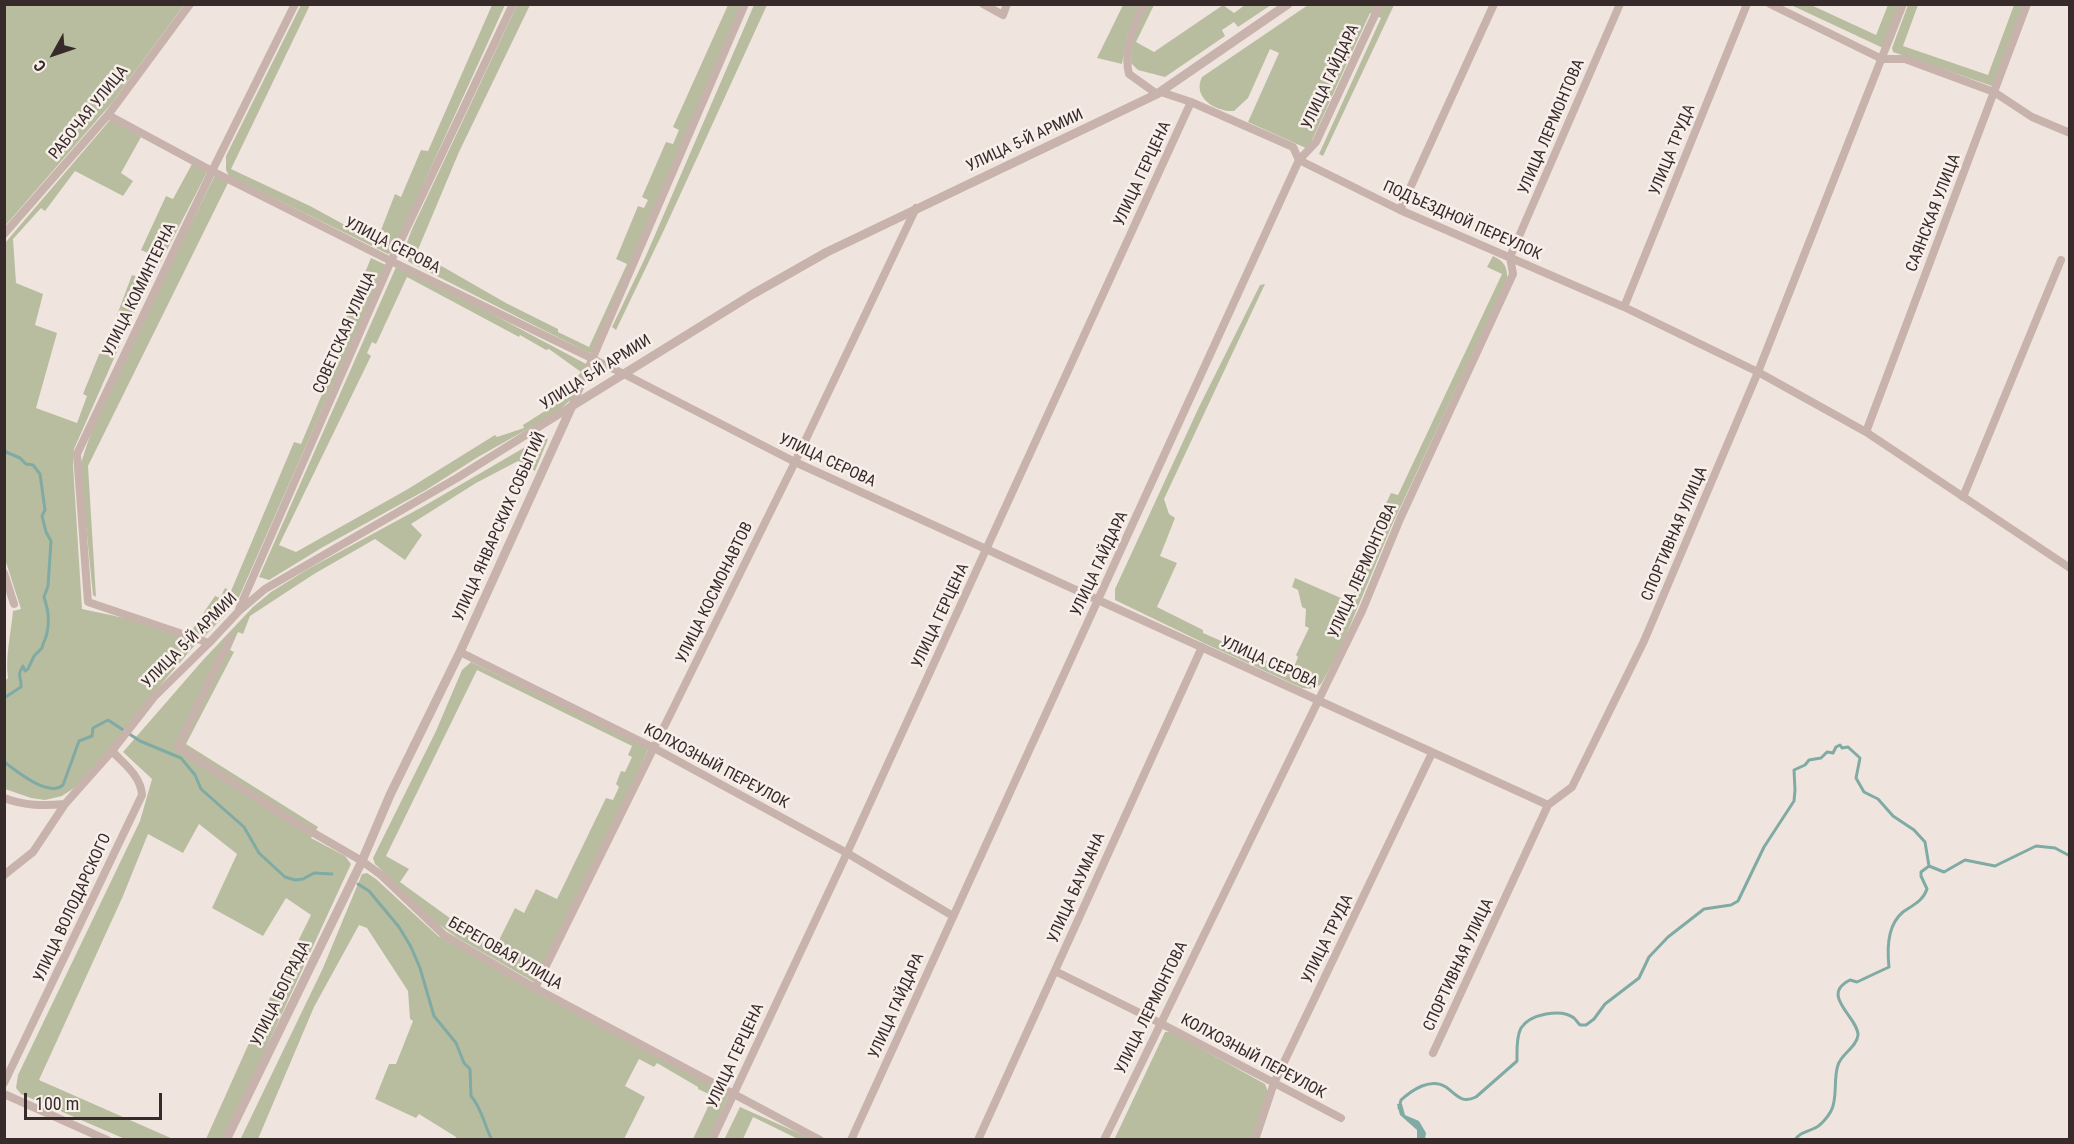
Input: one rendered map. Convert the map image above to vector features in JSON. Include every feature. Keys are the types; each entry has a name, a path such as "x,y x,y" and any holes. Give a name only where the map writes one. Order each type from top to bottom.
{"street":[{"name":"РАБОЧАЯ УЛИЦА","path":"4,234 108,115 190,4"},
{"name":"УЛИЦА КОМИНТЕРНА","path":"209,644 88,602 77,454 212,171 295,4"},
{"name":"СОВЕТСКАЯ УЛИЦА","path":"239,611 391,261 513,4"},
{"name":"УЛИЦА ЯНВАРСКИХ СОБЫТИЙ","path":"362,861 390,795 460,652 593,360 745,4"},
{"path":"983,4 1003,15 1007,4"},
{"name":"УЛИЦА ГЕРЦЕНА","path":"1144,4 1132,30 1126,62 1129,74 1159,93"},
{"name":"УЛИЦА 5-Й АРМИИ","path":"4,875 33,852 65,804 154,697 209,644 239,611 265,589 458,478 762,288 827,252 916,208 1159,93 1288,4"},
{"name":"УЛИЦА ГАЙДАРА","path":"851,1140 1299,160 1316,142 1380,4"},
{"path":"1400,210 1494,4"},
{"name":"УЛИЦА ЛЕРМОНТОВА","path":"1104,1140 1362,611 1400,519 1513,274 1510,257 1620,4"},
{"name":"УЛИЦА ТРУДА","path":"1624,306 1747,4"},
{"path":"1770,4 1882,60 1905,59 1994,92 2032,117 2070,133"},
{"name":"СПОРТИВНАЯ УЛИЦА","path":"1433,1053 1548,805 1572,787 1644,641 1758,372 1903,4"},
{"name":"САЯНСКАЯ УЛИЦА","path":"1866,432 2027,4"},
{"name":"ПОДЪЕЗДНОЙ ПЕРЕУЛОК","path":"1159,93 1191,102 1293,147 1299,160 1400,210 1624,306 1758,372 1866,432 2070,567"},
{"name":"УЛИЦА ГЕРЦЕНА","path":"712,1140 847,853 1191,102"},
{"name":"УЛИЦА СЕРОВА","path":"108,115 212,171 624,374 795,462 1548,805"},
{"name":"УЛИЦА КОСМОНАВТОВ","path":"535,988 795,462 916,208"},
{"path":"1963,497 2061,260"},
{"path":"4,573 14,604"},
{"name":"БЕРЕГОВАЯ УЛИЦА","path":"231,638 178,747 286,817 362,861 381,875 444,935 535,988 820,1140"},
{"name":"УЛИЦА БАУМАНА","path":"978,1140 1202,647"},
{"name":"КОЛХОЗНЫЙ ПЕРЕУЛОК","path":"460,652 654,748 847,853 953,916"},
{"name":"УЛИЦА ВОЛОДАРСКОГО","path":"4,1083 142,795 141,785 137,778 111,751"},
{"name":"УЛИЦА ТРУДА","path":"1255,1140 1274,1083 1432,753"},
{"path":"4,798 16,803 41,807 65,804"},
{"name":"УЛИЦА БОГРАДА","path":"226,1140 362,861"},
{"name":"КОЛХОЗНЫЙ ПЕРЕУЛОК","path":"1055,971 1341,1118"},
{"path":"4,1094 107,1140"}],"green space":[{"path":"5,4 184,5 111,104 5,226"},
{"path":"301,5 310,5 231,169 310,206 367,237 366,240 380,247 386,233 381,230 395,194 401,197 421,150 428,151 492,5 505,5 391,253 388,254 229,176 226,170 226,156"},
{"path":"517,5 530,5 459,152 417,252 506,303 558,329 558,332 589,347 627,264 616,259 638,206 644,208 648,200 642,197 666,142 673,144 679,130 673,127 728,5 741,5 592,352 589,353 409,262 403,253 412,229"},
{"path":"754,5 767,5 616,330 612,327 645,258"},
{"path":"1123,5 1140,5 1128,33 1122,64 1097,58"},
{"path":"1147,5 1154,5 1136,42 1154,52 1223,5 1234,13 1245,5 1271,5 1238,27 1234,22 1222,30 1225,36 1165,77 1138,70 1131,63 1132,38"},
{"path":"1308,5 1394,5 1323,156 1319,154 1381,18 1370,13 1308,149 1248,122 1279,53 1270,49 1248,98 1234,111 1213,106 1207,102 1200,91 1202,77"},
{"path":"1791,5 1811,5 1876,35 1888,5 1900,5 1883,48"},
{"path":"1908,5 1918,5 1903,46 1988,75 2014,5 2026,5 1995,87 1893,52 1892,48"},
{"path":"110,120 141,137 121,173 133,181 123,196 75,171 45,211 41,208 13,239 16,283 43,294 35,325 57,333 36,408 77,423 87,396 83,394 100,352 105,354 109,345 104,343 110,331 115,333 122,317 117,315 132,275 139,277 148,253 141,250 166,196 173,199 192,164 207,172 131,320 74,449 73,465 82,609 155,626 195,645 77,786 62,796 45,800 5,789 4,682 8,678 8,653 13,611 21,609 4,556 5,243"},
{"path":"214,177 229,181 88,466 96,597 93,595 80,466 97,414"},
{"path":"1493,256 1505,265 1507,280 1392,525 1339,652 1321,684 1314,689 1302,688 1115,600 1115,589 1199,407 1260,285 1265,284 1164,499 1169,514 1175,518 1160,556 1177,563 1157,607 1203,630 1203,633 1292,672 1298,657 1296,655 1309,628 1305,626 1306,609 1302,607 1298,590 1292,587 1295,578 1350,602 1389,515 1382,512 1391,493 1398,495 1502,274 1487,267"},
{"path":"371,258 386,265 239,597 204,637 192,630 215,596 220,598 225,588 231,591 294,442 301,444 323,392 317,389"},
{"path":"396,267 588,365 575,396 556,413 269,580 259,577","holes":["407,277 519,337 520,335 546,350 549,349 581,372 556,404 523,425 524,428 497,437 495,435 408,489 296,552 279,545 371,356 367,353 372,342 376,344"]},
{"path":"539,439 548,439 535,471 518,461 476,483 411,524 422,535 405,560 375,539 314,574 250,616 243,634 238,632 230,650 234,652 186,744 318,827 311,838 345,856 351,864 224,1139 206,1139 262,1014 311,915 286,898 263,936 212,908 237,854 199,824 183,853 148,834 123,896 39,1080 173,1139 125,1139 21,1094 16,1088 18,1075 140,821 152,779 123,752 203,660 253,607 271,592"},
{"path":"471,662 649,748 583,889 534,982 456,937 435,922 375,864 373,858 436,731 462,670","holes":["477,670 632,746 628,755 632,757 625,772 621,771 616,784 619,787 613,800 606,798 557,899 536,889 524,913 515,908 496,946 489,942 487,945 400,882 409,869 386,856"]},
{"path":"367,873 438,936 729,1094 709,1139 693,1139 713,1096 657,1063 654,1067 639,1059 625,1086 645,1097 624,1139 456,1139 419,1114 416,1118 375,1099 389,1064 396,1064 413,1021 410,1019 408,991 367,928 359,925 314,1007 258,1139 240,1140 323,968 362,874"},
{"path":"1165,1032 1171,1032 1265,1084 1268,1092 1252,1139 1114,1140"},
{"path":"740,1107 812,1139 798,1139 753,1117 743,1139 724,1140"}],"water":[{"path":"1397,1104 1402,1104 1405,1115 1419,1121 1426,1133 1425,1139 1417,1139 1417,1130 1400,1115"}],"waterway":[{"path":"4,449 26,464 33,465 40,474 45,510 42,516 51,541 48,586 44,597 48,619 47,635 42,648 34,656 28,669 25,671 23,666 20,675 21,687 4,698"},
{"path":"4,762 41,786 57,788 63,785 79,741 92,736 93,728 108,720 140,741 181,758 195,775 201,789 244,827 259,853 285,877 295,880 303,879 314,873 332,874"},
{"path":"1399,1108 1405,1096 1422,1086 1434,1083 1446,1087 1463,1099 1476,1097 1517,1061 1518,1036 1525,1023 1538,1016 1562,1013 1574,1018 1580,1025 1586,1025 1594,1019 1605,1004 1639,978 1649,957 1668,937 1704,909 1731,905 1738,901 1764,847 1794,801 1794,770 1805,765 1809,760 1821,758 1827,752 1833,753 1840,745 1842,748 1848,747 1860,758 1856,778 1864,792 1878,799 1893,816 1914,830 1925,842 1929,866 1921,872 1921,876 1927,889 1920,900 1898,917 1891,930 1888,945 1889,967 1857,982 1850,980 1841,986 1838,992 1839,999 1856,1028 1857,1039 1838,1065 1834,1101 1830,1113 1819,1125 1801,1134 1795,1140"},
{"path":"1929,866 1944,872 1965,860 1995,866 2036,846 2055,848 2070,856"},
{"path":"358,884 369,891 399,927 411,947 420,968 434,1016 456,1043 464,1063 470,1069 471,1096 478,1106 492,1140"}]}
